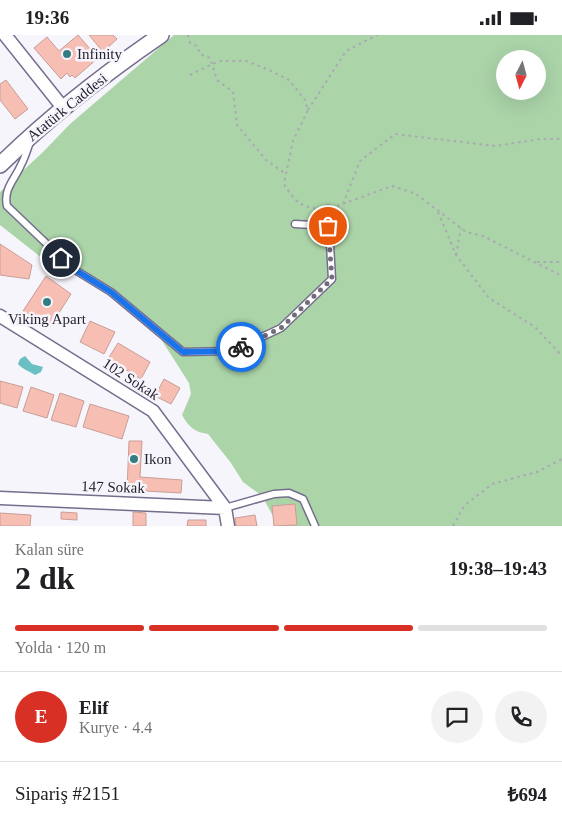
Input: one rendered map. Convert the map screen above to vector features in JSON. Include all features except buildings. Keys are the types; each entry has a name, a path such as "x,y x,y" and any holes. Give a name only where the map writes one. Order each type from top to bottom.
{"street":[{"path":"5,35 64,109"},
{"name":"Atatürk Caddesi","path":"0,165 34,132 115,67 161,35"},
{"name":"102 Sokak","path":"0,316 153,411 225,508 228,526"},
{"name":"147 Sokak","path":"0,498 225,508"}],"lane":[{"path":"34,132 20,167 8,188 5,198 7,206 72,268 111,292 183,352 232,351 281,328 332,279 328,209"},
{"path":"295,225 328,226"},
{"path":"225,508 274,493 289,493 303,499 315,526"}],"path":[{"path":"188,35 190,43 197,46 200,55 210,59 217,80 233,92 237,125 266,160 286,174"},
{"path":"377,35 346,51 308,111 293,141 286,174 284,184 291,196 305,207 328,209 392,186 416,194 466,231 483,236 562,276"},
{"path":"190,75 221,61 246,61 289,80 305,100 308,111"},
{"path":"343,204 360,161 395,134 496,146 541,139 562,139"},
{"path":"437,210 456,255 489,298 535,327 562,356"},
{"path":"456,255 461,228"},
{"path":"535,262 562,262"},
{"path":"453,526 464,507 492,484 537,472 562,459"}],"green space":[{"path":"174,35 562,35 562,526 282,526 273,516 262,496 243,482 208,434 195,430 182,415 191,394 189,383 159,336 121,303 78,275 42,258 0,225 0,192 70,124"}],"water":[{"path":"25,356 32,364 43,367 41,372 35,375 18,364 20,359"}],"way so far":[{"path":"241,347 281,328 332,279 328,226"}],"place":[{"name":"Infinity","path":"67,54"},
{"name":"Viking Apart","path":"47,302"},
{"name":"Ikon","path":"134,459"}],"route":[{"path":"61,258 72,268 111,292 183,352 232,351 241,347"}]}
